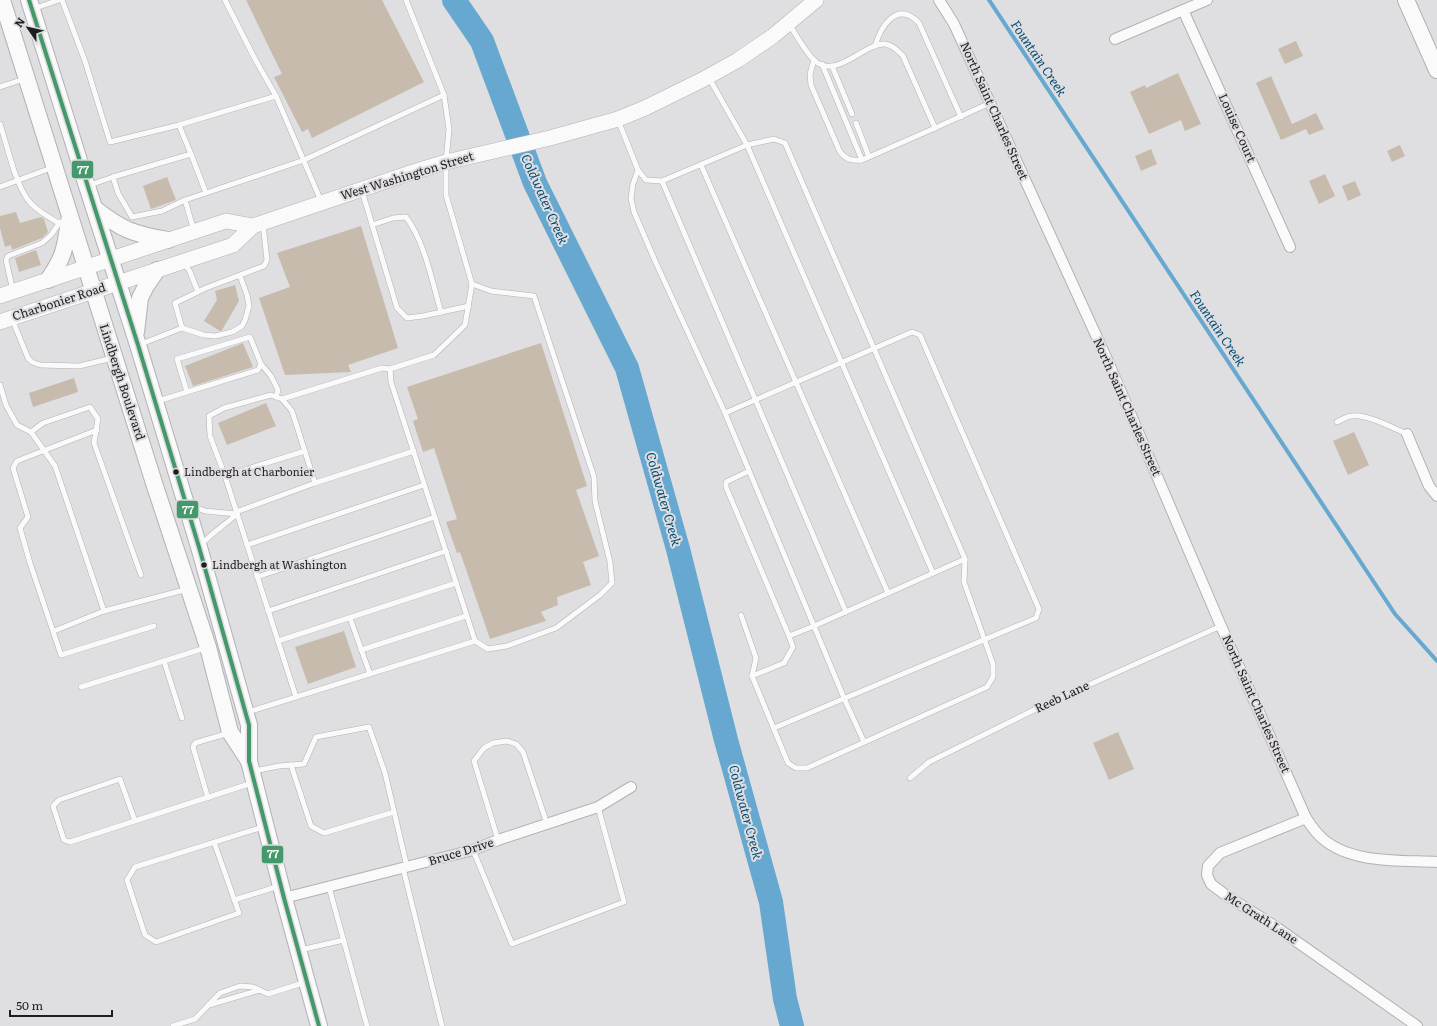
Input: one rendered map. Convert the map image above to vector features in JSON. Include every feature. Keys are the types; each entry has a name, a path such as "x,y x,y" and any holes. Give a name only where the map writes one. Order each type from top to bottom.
{"main road":[{"name":"West Washington Street","path":"118,283 233,245 258,224 407,174 446,162 550,138 618,119 645,108 708,77 738,60 773,36 816,0"},
{"path":"1406,0 1437,70"},
{"name":"Lindbergh Boulevard","path":"31,4 186,503 246,712 249,725 252,772 319,1026"},
{"name":"Lindbergh Boulevard","path":"3,10 54,167 64,219 86,267 154,483 190,588 208,647 230,732 252,772"},
{"path":"94,208 112,223 127,231 142,236 168,240"},
{"path":"48,280 59,264 64,251 64,219"},
{"name":"West Washington Street","path":"86,267 226,221 258,224"},
{"name":"Charbonier Road","path":"7,294 86,267"},
{"path":"137,342 140,298 146,286 158,270"},
{"name":"Charbonier Road","path":"6,320 118,283"}],"street":[{"name":"North Saint Charles Street","path":"939,0 954,24 1110,366 1221,626 1306,818 1314,830 1324,840 1346,852 1370,858 1437,862"},
{"path":"1116,39 1207,0"},
{"name":"Louise Court","path":"1184,10 1290,247"},
{"path":"1407,434 1429,486 1437,496"},
{"name":"Bruce Drive","path":"283,892 329,887 473,850 498,840 598,807 631,787"},
{"name":"Mc Grath Lane","path":"1306,818 1220,853 1208,866 1207,875 1211,884 1273,925 1417,1026"}],"lane":[{"path":"31,4 59,0"},
{"path":"62,0 85,61 110,142 179,125 276,96"},
{"path":"225,0 276,96 322,202"},
{"path":"282,399 382,368 390,369 434,355 465,325 472,284 446,195 446,162 449,129 444,95 406,0"},
{"path":"874,46 878,35 885,24 893,16 903,13 913,16 919,23 961,117"},
{"path":"788,23 814,60 822,64 832,66 845,62 874,46 885,44 896,48 903,56 935,128"},
{"path":"814,60 810,74 811,85 840,152 845,158 852,161 862,160 990,103"},
{"path":"822,64 862,160"},
{"path":"832,66 852,114"},
{"path":"708,77 747,145 933,573"},
{"path":"0,87 26,78"},
{"path":"113,177 118,193 132,217 162,211 185,200 304,160 444,95"},
{"path":"618,119 638,170 646,180 662,181 747,145 774,138 785,143 965,559 964,582 993,664 993,677 987,687 807,768 796,768 788,763 752,676 756,658 740,615"},
{"path":"856,123 869,157"},
{"path":"0,124 18,181 29,201 40,211 64,219 51,235 42,243 8,256 6,260 7,294"},
{"path":"179,125 206,193"},
{"path":"87,186 191,154"},
{"path":"701,165 888,594"},
{"path":"0,187 54,167"},
{"path":"638,170 633,184 631,198 634,212 725,413 844,698 864,742"},
{"path":"662,181 846,612"},
{"path":"362,190 397,308 407,318 469,306"},
{"path":"185,200 194,232"},
{"path":"372,225 393,218 406,217 413,226 425,257 441,312"},
{"path":"182,328 175,303 198,292 264,266 267,260 258,224"},
{"path":"183,262 190,272 198,292"},
{"path":"137,342 182,328 204,335 215,336 232,332 242,326 248,306 240,276"},
{"path":"390,369 391,382 474,641 488,649 507,646 556,628 600,595 612,583 610,562 595,501 594,477 534,296 491,291 472,284"},
{"path":"6,320 28,358 32,362 40,365 79,366 114,358"},
{"path":"725,413 912,332 920,335 1039,609 1036,618 774,728"},
{"path":"187,392 177,359 250,337 260,364 270,376 278,390 276,397"},
{"path":"155,402 258,370 260,364"},
{"path":"0,385 6,405 17,425 31,432 55,466 104,611"},
{"path":"296,696 225,476 210,436 209,416 224,408 271,395 282,399 292,411 315,483"},
{"path":"31,432 43,423 90,407 98,419 94,443 141,575"},
{"path":"1337,422 1351,416 1362,416 1407,434"},
{"path":"97,430 17,461 13,468 28,517 20,528 30,564 62,655 154,626"},
{"path":"225,476 305,451"},
{"path":"199,547 208,536 220,528 236,513 315,483 414,451"},
{"path":"749,471 726,482 726,488 793,647 784,662 752,676"},
{"path":"247,545 424,485"},
{"path":"186,503 205,511 236,513"},
{"path":"257,577 435,517"},
{"path":"268,611 446,551"},
{"path":"789,636 888,594 965,559"},
{"path":"278,642 456,583"},
{"path":"54,631 104,611 190,588"},
{"path":"361,650 466,616"},
{"path":"350,618 370,674"},
{"name":"Reeb Lane","path":"910,778 929,762 1048,702 1221,626"},
{"path":"246,712 474,641"},
{"path":"81,687 208,647"},
{"path":"164,661 182,718"},
{"path":"136,821 120,779 59,800 53,806 64,840 70,842 136,821 208,798 252,772 304,764 316,737 369,727 386,780 394,812 405,868 442,1026"},
{"path":"208,798 193,747 195,743 230,732"},
{"path":"498,840 474,761 484,748 494,743 507,741 516,744 523,752 547,824"},
{"path":"291,765 311,826 324,833 394,812"},
{"path":"473,850 512,944 624,902 598,807"},
{"path":"214,842 239,913 156,942 145,935 127,880 134,867 214,842 266,826"},
{"path":"329,887 367,1026"},
{"path":"234,900 283,892"},
{"path":"299,951 344,940"},
{"path":"173,1026 195,1019 220,993 240,986 253,987 268,994 307,982"},
{"path":"208,1006 260,990"}],"building":[{"path":"246,0 382,0 424,82 312,138 308,129 302,132 274,77 282,74"},
{"path":"1296,41 1303,56 1285,64 1278,49"},
{"path":"1178,73 1201,124 1185,131 1181,120 1149,134 1130,92 1145,85 1146,88"},
{"path":"1271,76 1292,124 1316,113 1324,129 1309,135 1306,129 1281,140 1256,83"},
{"path":"1400,145 1405,156 1392,162 1387,151"},
{"path":"1151,149 1157,164 1141,171 1135,156"},
{"path":"1325,174 1335,196 1319,204 1309,181"},
{"path":"167,177 176,200 151,209 143,186"},
{"path":"1355,181 1361,195 1348,201 1342,186"},
{"path":"16,212 20,223 41,217 44,219 48,232 42,238 12,250 11,245 5,247 0,228 0,216"},
{"path":"361,226 398,348 348,365 351,372 285,375 259,298 290,287 277,253"},
{"path":"36,250 41,265 19,272 15,258"},
{"path":"235,285 239,301 220,331 204,321 217,300 215,291"},
{"path":"243,343 253,367 193,386 185,366"},
{"path":"541,343 587,486 576,490 599,556 583,562 591,585 557,597 558,605 541,612 546,621 490,639 460,552 457,553 446,522 457,519 434,448 423,452 413,421 418,419 407,387"},
{"path":"74,378 78,392 33,407 29,393"},
{"path":"266,403 276,426 227,445 218,423"},
{"path":"1354,432 1369,465 1348,475 1333,441"},
{"path":"344,631 356,667 308,684 295,647"},
{"path":"1118,732 1134,769 1109,780 1093,743"}],"waterway":[{"name":"Coldwater Creek","path":"454,0 482,41 535,183 627,368 678,549 726,740 771,902 785,999 792,1026"},
{"name":"Fountain Creek","path":"989,0 1395,614 1437,661"}],"transit line":[{"name":"77","path":"29,0 138,345 199,547 249,725 249,761 319,1026"}],"place":[{"name":"Lindbergh at Charbonier","path":"176,472"},
{"name":"Lindbergh at Washington","path":"204,565"}]}
